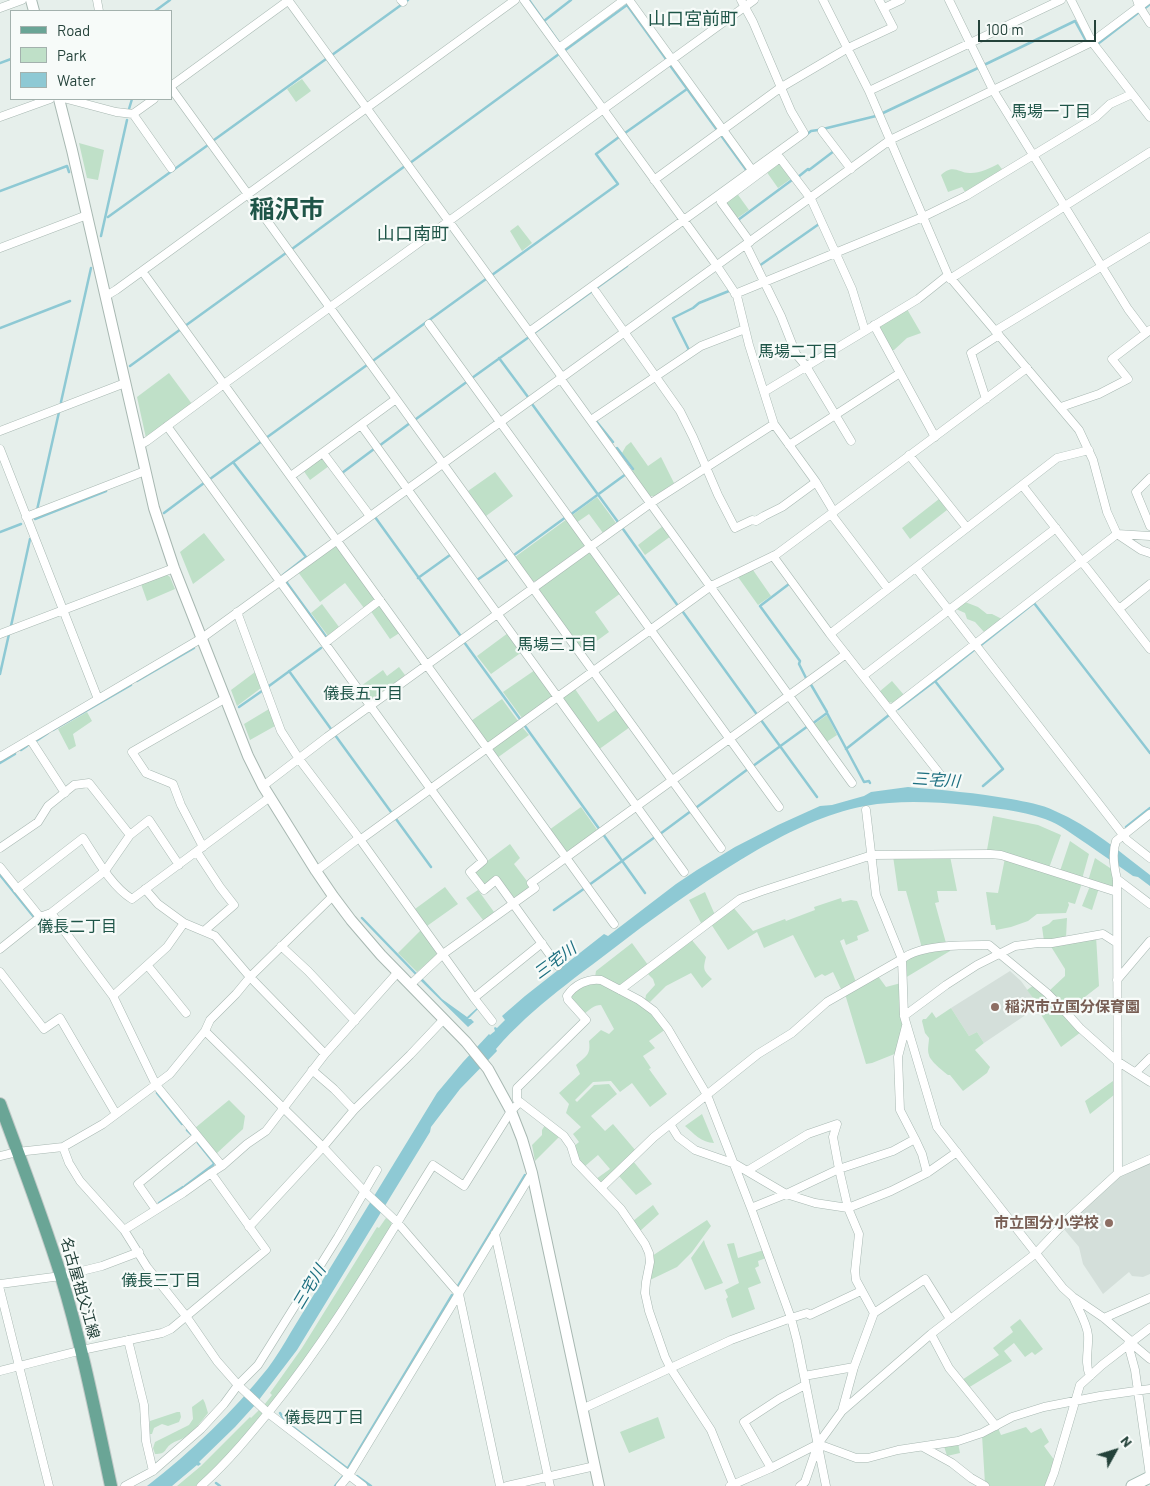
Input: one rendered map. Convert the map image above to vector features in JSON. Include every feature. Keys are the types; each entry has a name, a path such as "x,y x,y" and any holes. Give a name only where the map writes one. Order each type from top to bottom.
{"main road":[{"name":"名古屋祖父江線","path":"0,1104 41,1214 61,1276 82,1350 111,1486"},
{"path":"1132,1486 1150,1476"}],"street":[{"path":"0,8 22,0"},
{"path":"172,86 289,0 852,783"},
{"path":"106,296 515,0"},
{"path":"524,0 735,294 774,424 816,482 833,512 888,589"},
{"path":"559,48 624,0"},
{"path":"629,0 752,170"},
{"path":"140,445 672,60 744,3 754,0"},
{"path":"823,0 870,91 949,277 1079,430 1093,460 1107,512 1117,534 1150,554"},
{"path":"654,180 780,88 848,48 893,27 880,0"},
{"path":"884,8 901,0"},
{"path":"950,0 993,90 1128,309 1148,331 1112,359 1128,379 1099,394 1061,408"},
{"path":"870,91 1061,0"},
{"path":"1071,0 1092,42 1150,117"},
{"path":"0,757 202,638 890,140 1092,42 1138,3 1148,0"},
{"path":"529,332 804,132 790,111 744,3"},
{"path":"1138,3 1150,23"},
{"path":"172,88 721,848"},
{"path":"735,294 923,217 966,196 1096,117 1110,104 1132,94"},
{"path":"0,117 47,100"},
{"path":"59,100 154,508 174,568 248,756 270,797 316,871 353,923 381,955 470,1046 488,1069 511,1112 522,1139 532,1173 599,1486"},
{"path":"71,100 116,112 133,114 153,100"},
{"path":"133,114 171,168"},
{"path":"822,131 851,169"},
{"path":"764,392 918,299 949,277 1065,207 1150,152"},
{"path":"851,441 806,366 796,354 748,243 721,202 780,158 811,198 852,289 865,331"},
{"path":"0,248 87,215"},
{"path":"986,398 971,353 997,333 1150,237"},
{"path":"142,271 614,924"},
{"path":"596,292 680,411 735,528 752,520 756,521 782,507 816,482"},
{"path":"428,324 779,807"},
{"path":"874,326 934,437"},
{"path":"591,420 701,346 745,329"},
{"path":"316,871 711,586 774,556 1027,368"},
{"path":"790,445 900,372"},
{"path":"0,431 125,383"},
{"path":"291,476 396,399"},
{"path":"264,786 370,706 590,546 651,503 774,424"},
{"path":"361,425 684,872"},
{"path":"167,426 483,861 470,872 484,890 496,880 558,966"},
{"path":"0,450 98,699"},
{"path":"830,634 1057,458 1089,450"},
{"path":"323,453 370,516"},
{"path":"909,455 967,528"},
{"path":"26,517 146,471"},
{"path":"1150,478 1136,492 1150,526"},
{"path":"1022,485 1150,649"},
{"path":"863,676 1056,528"},
{"path":"890,710 1117,534 1150,536"},
{"path":"774,556 830,634 943,778"},
{"path":"0,634 174,568"},
{"path":"916,568 1127,840 1150,858"},
{"path":"1118,609 1150,584"},
{"path":"325,643 380,600"},
{"path":"238,612 280,731 492,1021"},
{"path":"410,984 443,954 534,888 531,883 846,654"},
{"path":"204,931 234,905 220,887 200,849 173,784 146,773 132,752 226,698"},
{"path":"30,739 65,793"},
{"path":"0,848 38,822 48,806 74,785 89,782 130,835"},
{"path":"17,889 83,838 105,871 126,895 132,899 270,797"},
{"path":"866,810 876,895 902,959 904,1016 937,1127 1063,1288 1104,1318 1150,1359"},
{"path":"1118,1173 1117,878 1115,845 1116,840 1150,814"},
{"path":"0,949 40,917 51,913 105,871 130,835 149,820 178,865"},
{"path":"620,990 740,900 872,855 1001,855 1117,892"},
{"path":"0,867 40,917"},
{"path":"1117,878 1150,904"},
{"path":"145,889 158,904 184,923 215,936 250,977 325,1054"},
{"path":"0,1156 63,1146 103,1124 156,1085 170,1074 205,1031 210,1020 250,977 333,896"},
{"path":"51,913 113,996 156,1085 222,1166"},
{"path":"113,996 167,948 184,923"},
{"path":"904,1016 977,965 1015,946 1052,943 1103,934 1117,943"},
{"path":"1117,980 1150,941"},
{"path":"474,998 542,943"},
{"path":"601,1188 670,1124 758,1054 792,1033 827,1002 908,954 923,950 956,945 989,945 1047,993 1080,1028 1117,1060 1150,1082"},
{"path":"281,946 355,1020"},
{"path":"148,966 186,1013"},
{"path":"0,972 44,1029 60,1018 116,1114"},
{"path":"124,1230 222,1166 247,1144 266,1131 325,1054 398,972"},
{"path":"826,1486 818,1444 805,1385 804,1376 791,1318 752,1208 707,1096 661,1018 647,1005 601,980 593,979 586,981 567,996 568,1000 586,1020 517,1088 517,1100 564,1136 576,1162 621,1209 645,1244 650,1262 645,1293 649,1311 665,1357 710,1430 732,1485 744,1483 818,1444 856,1458 868,1458 898,1450 958,1441 996,1426 1012,1417 1044,1407 1150,1389"},
{"path":"250,1227 354,1110 444,1019"},
{"path":"906,1024 898,1057 900,1110 922,1154 928,1173"},
{"path":"205,1031 394,1220 459,1294 500,1486"},
{"path":"1136,1072 1150,1058"},
{"path":"312,1070 354,1110"},
{"path":"201,1486 229,1459 265,1410 298,1376 364,1277 394,1220 433,1165 464,1186 511,1112 520,1102"},
{"path":"670,1124 678,1137 695,1150 734,1164 786,1194 815,1203 848,1208 891,1191 928,1173 957,1152"},
{"path":"746,1171 808,1134 837,1124 833,1137 838,1169 848,1208 859,1234 855,1271 856,1280 874,1313"},
{"path":"156,1210 138,1184 197,1136"},
{"path":"752,1208 838,1169 893,1151 915,1139"},
{"path":"63,1146 69,1162 80,1181 124,1230 147,1267 186,1316 217,1361 265,1410 363,1486"},
{"path":"800,1486 805,1482 818,1444 842,1412 931,1334 1035,1254 1070,1216 1118,1173 1150,1159"},
{"path":"125,1486 153,1471 201,1429 258,1365 365,1193 377,1170"},
{"path":"0,1371 82,1350 162,1333 171,1329 266,1250 211,1172"},
{"path":"340,1486 349,1475 532,1173"},
{"path":"495,1234 550,1486"},
{"path":"0,1284 61,1276 102,1266 139,1252"},
{"path":"842,1412 854,1367 874,1313 925,1279 950,1319"},
{"path":"0,1290 49,1486"},
{"path":"582,1409 731,1340 791,1318 807,1313 810,1315 861,1291"},
{"path":"1074,1297 1088,1334 1086,1358 1090,1376"},
{"path":"1104,1318 1150,1298"},
{"path":"1049,1486 1080,1385 1150,1328"},
{"path":"931,1334 949,1368 996,1426"},
{"path":"128,1340 144,1404 146,1441 153,1471"},
{"path":"1130,1343 1150,1476"},
{"path":"804,1376 854,1367"},
{"path":"771,1468 744,1422 779,1399 805,1385"},
{"path":"923,1447 985,1486"},
{"path":"507,1486 595,1466"}],"shaded area":[{"name":"稲沢市立国分保育園","path":"1010,971 1021,981 1039,1006 984,1043 977,1032 969,1036 951,1008"},
{"name":"市立国分小学校","path":"1150,1162 1150,1274 1143,1277 1132,1276 1129,1272 1103,1294 1083,1264 1079,1247 1063,1228 1120,1174"}],"green space":[{"path":"302,79 311,91 296,102 287,89"},
{"path":"79,143 104,150 98,180 87,178"},
{"path":"778,162 782,164 792,178 778,188 766,171"},
{"path":"998,164 1002,169 1000,171 965,192 962,187 948,192 941,175 953,169 974,173 989,169"},
{"path":"736,192 749,210 736,219 725,201"},
{"path":"518,225 532,243 522,251 510,231"},
{"path":"907,309 921,333 907,338 894,350 891,350 879,329 880,326"},
{"path":"169,373 192,404 146,438 137,397"},
{"path":"631,442 648,466 661,457 674,483 655,496 650,496 622,453"},
{"path":"320,457 329,466 310,480 303,470"},
{"path":"495,472 513,496 486,516 468,491"},
{"path":"597,497 616,523 603,533 589,514 576,523 571,516"},
{"path":"939,499 947,510 910,539 902,528"},
{"path":"567,519 584,543 584,546 536,581 533,581 515,557"},
{"path":"663,526 671,536 645,555 638,545"},
{"path":"204,533 225,560 193,584 180,552"},
{"path":"335,545 339,546 375,599 364,608 345,583 320,602 298,572"},
{"path":"588,552 591,552 621,593 595,612 609,632 583,651 539,590 540,587"},
{"path":"753,570 771,596 758,605 738,577"},
{"path":"166,574 170,577 175,589 147,601 141,584"},
{"path":"965,602 978,607 987,614 992,614 1002,619 984,632 975,622 967,619 965,613 956,609"},
{"path":"322,604 339,627 328,636 311,613"},
{"path":"381,604 401,632 390,639 370,610"},
{"path":"508,633 522,652 491,674 477,656"},
{"path":"399,667 405,675 374,699 370,698 361,686 383,670 387,676"},
{"path":"535,670 552,694 551,697 522,718 503,692"},
{"path":"255,672 261,688 237,706 231,690"},
{"path":"892,681 904,695 894,703 887,702 879,692"},
{"path":"575,689 598,722 617,709 630,727 598,750 563,701 563,697"},
{"path":"502,699 518,721 489,743 486,742 471,721"},
{"path":"269,709 275,726 250,740 244,724"},
{"path":"87,712 92,721 73,734 76,746 69,750 58,729"},
{"path":"827,715 837,735 825,743 813,725"},
{"path":"522,727 529,735 497,758 493,748"},
{"path":"581,807 598,831 569,852 565,852 549,830"},
{"path":"993,816 1038,825 1061,835 1049,868 1004,852 987,850"},
{"path":"1070,841 1089,854 1082,879 1060,871"},
{"path":"510,844 520,858 514,864 530,885 523,893 513,897 498,876 486,885 483,884 474,871"},
{"path":"893,856 950,856 957,891 937,891 939,902 935,903 946,943 922,948 906,891 898,891"},
{"path":"1005,858 1082,883 1075,904 1068,902 1069,905 1066,913 1037,914 1028,921 996,930 995,925 991,925 986,892 998,893"},
{"path":"1095,858 1113,870 1113,886 1108,887 1088,881"},
{"path":"1090,886 1099,888 1092,910 1082,906"},
{"path":"445,887 458,904 427,926 415,909"},
{"path":"478,890 494,912 483,920 466,898"},
{"path":"705,892 715,915 702,925 689,900"},
{"path":"841,898 842,902 857,901 869,931 857,936 858,940 846,945 844,939 840,941 856,982 841,989 833,972 825,976 822,974 815,978 793,935 764,948 757,932 728,950 711,924 733,907 753,931 785,919 786,921 815,910 814,907"},
{"path":"1067,918 1066,938 1044,941 1042,927 1053,920"},
{"path":"421,930 437,952 417,972 398,953"},
{"path":"1096,936 1099,986 1068,1010 1049,991 1065,976 1065,969 1050,945"},
{"path":"691,939 706,957 704,969 712,979 702,988 691,973 666,986 650,1002 645,1000 646,995 655,985 653,979 646,972"},
{"path":"632,943 648,965 621,986 595,977 596,971"},
{"path":"949,948 950,951 905,978 906,959 910,956"},
{"path":"878,976 886,987 901,983 904,1023 897,1053 866,1064 845,994"},
{"path":"602,982 645,1006 666,1029 649,1041 655,1048 643,1056 651,1068 649,1069 667,1094 650,1107 632,1083 620,1092 611,1081 593,1082 575,1100 577,1102 594,1085 609,1084 617,1094 591,1116 605,1131 613,1124 636,1151 600,1183 596,1179 610,1169 598,1155 584,1167 578,1160 573,1147 579,1142 573,1134 581,1127 566,1113 569,1104 559,1093 580,1074 576,1065 588,1052 589,1041 601,1030 609,1034 614,1029 601,1005 594,1007 584,1014 570,1000 570,995 587,983"},
{"path":"1034,985 1061,1009 1081,1032 1061,1047 1037,1008 1039,1006 1027,990"},
{"path":"951,1008 969,1036 977,1032 984,1043 975,1050 990,1067 987,1073 963,1091 950,1075 934,1063 930,1057 928,1051 929,1038 925,1033 922,1021 932,1012 936,1018"},
{"path":"1113,1081 1114,1095 1090,1114 1085,1101"},
{"path":"229,1100 245,1116 243,1129 216,1154 195,1128"},
{"path":"702,1114 714,1143 702,1139 685,1126"},
{"path":"545,1125 559,1137 535,1161 532,1145 542,1135"},
{"path":"633,1161 652,1184 636,1195 618,1175"},
{"path":"653,1205 659,1214 640,1231 633,1221"},
{"path":"386,1218 391,1222 392,1226 328,1329 270,1407 264,1405 272,1395 270,1393 302,1348 377,1227 379,1228"},
{"path":"707,1220 711,1226 692,1252 677,1267 650,1280 652,1256"},
{"path":"704,1240 723,1283 705,1290 691,1258"},
{"path":"734,1243 738,1258 764,1250 766,1258 758,1261 759,1266 755,1268 761,1283 748,1288 755,1309 732,1318 725,1290 739,1283 727,1244"},
{"path":"1020,1319 1043,1349 1035,1355 1032,1352 1025,1357 1014,1343 1004,1351 1012,1361 968,1388 962,1380 999,1355 993,1348 1013,1332 1010,1327"},
{"path":"203,1399 208,1413 193,1431 171,1444 163,1452 155,1454 153,1448 155,1442 189,1425 193,1419 192,1407"},
{"path":"259,1410 265,1414 205,1478 196,1486 177,1486 201,1466"},
{"path":"180,1412 181,1417 179,1422 168,1426 162,1424 154,1428 152,1434 150,1434 150,1421"},
{"path":"658,1417 665,1438 629,1453 620,1432"},
{"path":"1026,1427 1031,1433 1041,1428 1049,1442 1044,1446 1055,1461 1046,1486 988,1486 985,1484 982,1435 998,1428 1001,1435"},
{"path":"958,1443 960,1453 947,1456 944,1446"}],"water":[{"path":"908,787 998,797 1050,809 1080,824 1127,857 1150,875 1150,886 1051,821 1016,811 967,805 916,802 891,803 850,809 809,824 757,850 706,882 642,927 558,991 510,1033 496,1049 497,1051 460,1089 431,1127 430,1132 297,1350 255,1405 199,1462 201,1464 197,1465 172,1486 147,1486 211,1431 268,1368 437,1093 489,1034 495,1031 494,1028 497,1028 505,1020 502,1016 604,934 608,936 676,884 735,847 820,806 832,805 864,796 871,792"},
{"path":"422,978 442,999 467,1017 477,1008 468,1019 474,1022 468,1027 420,980"}],"waterway":[{"path":"156,10 170,0"},
{"path":"332,55 408,0"},
{"path":"529,0 560,44"},
{"path":"544,21 571,0"},
{"path":"1144,9 1150,4"},
{"path":"564,51 627,5 666,59"},
{"path":"1099,43 1138,13"},
{"path":"984,65 1075,21 1086,41"},
{"path":"410,163 559,54"},
{"path":"0,63 10,59"},
{"path":"214,140 326,59"},
{"path":"669,64 717,130"},
{"path":"883,113 978,68"},
{"path":"625,133 687,89"},
{"path":"129,109 132,100"},
{"path":"823,129 876,116"},
{"path":"101,236 127,120"},
{"path":"806,135 811,131 818,130"},
{"path":"720,134 747,171"},
{"path":"492,275 618,184 596,154 619,137"},
{"path":"108,217 208,145"},
{"path":"798,177 834,151"},
{"path":"0,191 67,166 69,172"},
{"path":"292,249 405,166"},
{"path":"739,221 792,180"},
{"path":"759,266 819,224"},
{"path":"185,326 286,253"},
{"path":"534,333 627,266"},
{"path":"61,402 91,268"},
{"path":"374,360 486,279"},
{"path":"687,351 689,350 673,318 699,303 729,291"},
{"path":"0,328 70,301"},
{"path":"130,366 181,329"},
{"path":"472,378 529,337"},
{"path":"499,358 528,397"},
{"path":"266,438 367,365"},
{"path":"416,419 468,381"},
{"path":"532,404 618,522"},
{"path":"37,510 59,412"},
{"path":"596,421 613,442"},
{"path":"379,446 410,423"},
{"path":"210,479 262,441"},
{"path":"617,448 633,469"},
{"path":"343,474 374,449"},
{"path":"233,462 306,557 283,575"},
{"path":"570,515 626,474"},
{"path":"164,513 204,483"},
{"path":"35,519 106,491"},
{"path":"375,517 460,635"},
{"path":"514,555 566,517"},
{"path":"0,532 21,524"},
{"path":"623,529 678,606"},
{"path":"11,626 30,539"},
{"path":"418,578 450,555"},
{"path":"477,580 508,559"},
{"path":"287,581 327,638"},
{"path":"789,584 760,606 800,661 799,664 807,680"},
{"path":"981,645 1034,603 1150,753"},
{"path":"683,612 758,716"},
{"path":"0,674 9,634"},
{"path":"464,642 520,719"},
{"path":"137,681 194,648"},
{"path":"269,686 321,648"},
{"path":"935,681 974,650"},
{"path":"289,671 331,729"},
{"path":"898,709 935,681 1003,769 983,786"},
{"path":"810,683 827,712"},
{"path":"53,730 131,685"},
{"path":"239,707 262,691"},
{"path":"812,724 827,713 864,782 869,781 870,783"},
{"path":"846,749 889,715"},
{"path":"761,720 817,797"},
{"path":"525,726 600,830"},
{"path":"753,766 808,726"},
{"path":"36,741 48,733"},
{"path":"335,735 391,812"},
{"path":"21,750 27,746"},
{"path":"0,763 15,754"},
{"path":"697,807 748,769"},
{"path":"1126,827 1150,808"},
{"path":"660,834 691,811"},
{"path":"396,819 431,867"},
{"path":"603,834 645,893"},
{"path":"589,885 655,837"},
{"path":"0,875 33,916"},
{"path":"554,910 585,888"},
{"path":"362,918 416,974"},
{"path":"157,1093 182,1124"},
{"path":"187,1130 191,1134"},
{"path":"185,1186 214,1163 198,1143"},
{"path":"458,1286 525,1175"},
{"path":"159,1203 183,1187"},
{"path":"348,1468 452,1295"},
{"path":"280,1413 285,1421 348,1469"},
{"path":"335,1486 344,1475"},
{"path":"357,1476 371,1486"},
{"path":"216,1483 220,1486"}],"place":[{"name":"稲沢市立国分保育園","path":"995,1007"},
{"name":"市立国分小学校","path":"1109,1223"}],"district":[{"name":"山口宮前町","path":"693,19"},
{"name":"馬場一丁目","path":"1051,112"},
{"name":"稲沢市","path":"287,210"},
{"name":"山口南町","path":"413,234"},
{"name":"馬場二丁目","path":"798,352"},
{"name":"馬場三丁目","path":"557,645"},
{"name":"儀長五丁目","path":"363,694"},
{"name":"儀長二丁目","path":"77,927"},
{"name":"儀長三丁目","path":"161,1281"},
{"name":"儀長四丁目","path":"324,1418"}],"water label":[{"name":"三宅川","path":"936,780"},
{"name":"三宅川","path":"555,961"},
{"name":"三宅川","path":"309,1287"}]}
